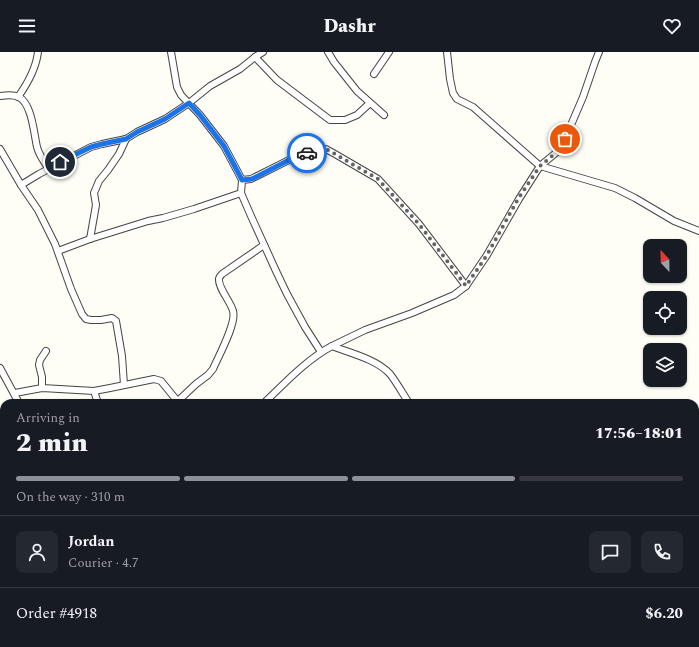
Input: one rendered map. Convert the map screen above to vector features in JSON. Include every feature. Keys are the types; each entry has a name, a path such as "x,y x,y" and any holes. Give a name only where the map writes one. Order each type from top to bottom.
{"street":[{"path":"18,97 31,76 37,61 38,52"},
{"path":"171,52 181,95 200,115 224,146 242,180 241,193 250,216 287,294 321,352"},
{"path":"21,185 91,147 126,139 137,132 165,119 189,103 210,86 240,69 263,52"},
{"path":"328,52 357,91 384,115"},
{"path":"374,74 389,52"},
{"path":"447,52 450,79 453,93 457,99 473,107 540,166 615,188 674,221 699,231"},
{"path":"268,399 304,365 321,352 365,330 412,313 454,295 466,286 487,255 518,199 540,166 557,152 565,139 599,52"},
{"path":"255,57 277,80 330,120 345,120 357,115 370,103"},
{"path":"0,96 10,95 18,97 22,100 32,118 41,157 49,169"},
{"path":"90,239 96,205 94,193 99,181 119,154 126,139"},
{"path":"0,148 21,185 38,210 58,251 82,314 91,320 112,318 116,321 122,356 124,385"},
{"path":"242,180 252,179 293,158 326,149 378,179 419,224 466,286"},
{"path":"58,251 90,239 148,221 194,209 241,193"},
{"path":"182,399 213,369 231,327 234,317 233,310 219,284 219,278 222,274 264,245"},
{"path":"332,346 379,365 390,375 406,399"},
{"path":"42,388 42,377 39,365 40,360 46,352"},
{"path":"0,368 17,399"},
{"path":"15,393 42,388 94,391 154,379 160,381 176,399"},
{"path":"94,391 97,399"}],"way so far":[{"path":"307,153 326,149 378,179 419,224 466,286 487,255 529,182 540,166 557,152 565,139"}],"route":[{"path":"60,162 91,147 126,139 148,126 165,119 189,103 224,146 242,180 252,179 293,158 307,153"}]}
